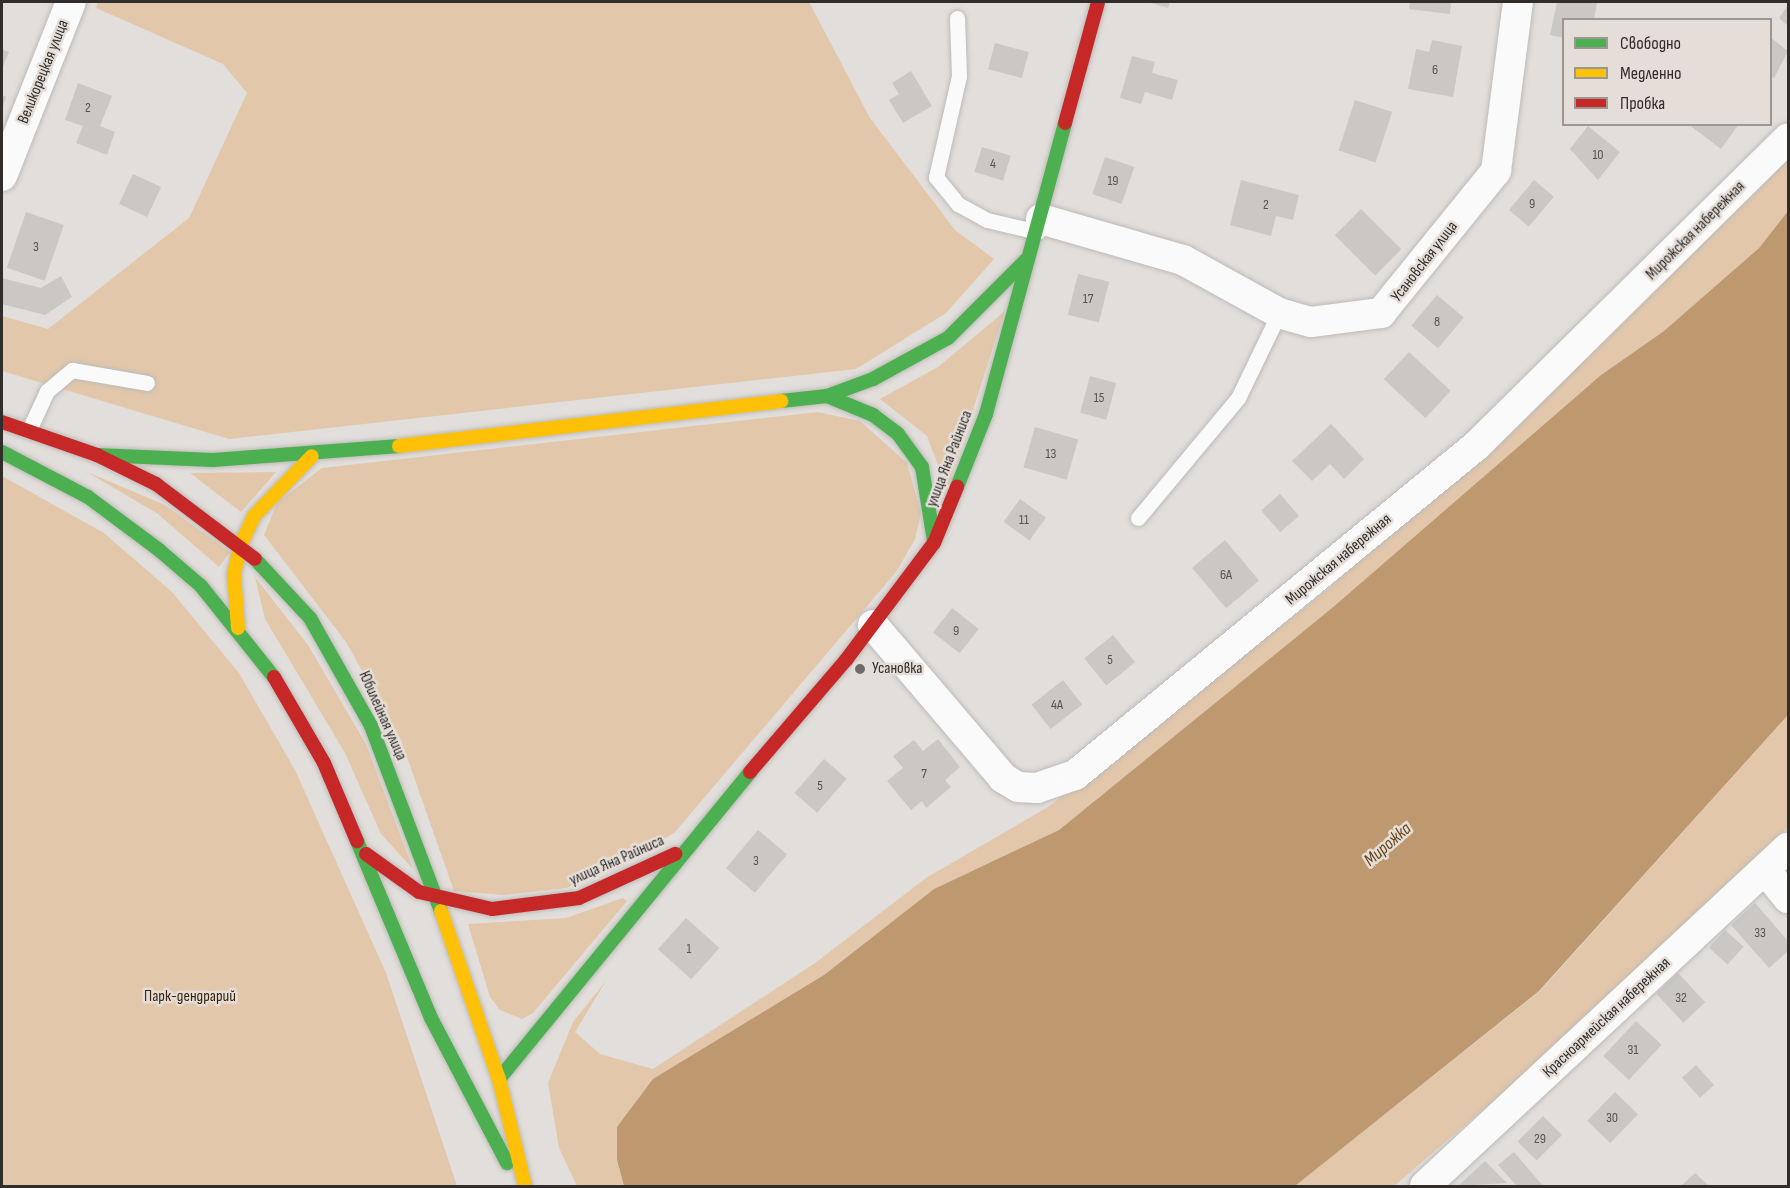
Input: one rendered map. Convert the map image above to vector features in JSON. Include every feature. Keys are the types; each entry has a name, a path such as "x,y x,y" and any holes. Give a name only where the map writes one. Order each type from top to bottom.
{"street":[{"name":"Великорецкая улица","path":"2,176 71,2"},
{"name":"улица Яна Райниса","path":"499,1079 682,851 873,625 934,543 986,414 1032,254 1098,2"},
{"name":"Усановская улица","path":"1039,226 1209,270 1279,313 1311,322 1381,314 1496,171 1518,2"},
{"name":"Мирожская набережная","path":"873,625 1003,778 1018,787 1037,788 1075,775 1476,447 1788,138"},
{"path":"97,455 213,460 312,456 827,396 873,380 948,338 1032,254"},
{"path":"827,396 873,415 898,434 922,467 934,543"},
{"name":"Юбилейная улица","path":"2,422 97,455 156,484 241,544 310,618 344,670 371,726 437,899 499,1079 525,1186"},
{"path":"2,452 54,477 123,522 201,586 238,628 324,764 366,854 431,1018 519,1186"},
{"path":"238,628 234,574 241,544 254,516 312,456"},
{"name":"Красноармейская набережная","path":"1425,1186 1788,848"},
{"name":"улица Яна Райниса","path":"366,854 437,899 492,909 548,905 579,898 682,851"},
{"path":"1766,870 1788,898"}],"lane":[{"path":"957,18 959,76 936,177 958,204 987,220 1039,226"},
{"path":"1138,518 1238,398 1279,313"},
{"path":"29,430 46,391 72,370 147,383"}],"green space":[{"path":"98,2 809,2 870,118 955,230 994,259 946,313 856,369 229,439 2,371 2,316 48,329 189,218 247,93 223,64 96,8"},
{"path":"1788,156 1788,211 1759,248 1664,331 1601,375 1332,608 1059,830 934,889 824,975 617,1160 624,1186 577,1186 559,1148 548,1083 573,1022 606,981 575,1032 600,1054 653,1069 815,963 926,878 1048,807 1321,595 1574,370"},
{"path":"1005,311 947,489 927,436 880,399 938,367"},
{"path":"818,412 860,421 907,463 921,513 915,539 896,572 675,832 620,867 566,888 504,895 454,891 401,740 346,642 264,535 277,503 322,468"},
{"path":"87,472 165,505 230,552 219,567 158,514"},
{"path":"276,472 241,512 190,473"},
{"name":"Парк-дендрарий","path":"2,476 104,533 172,592 239,673 295,770 386,973 457,1186 2,1186"},
{"path":"255,577 308,645 366,744 413,869 381,834 345,753 265,619"},
{"path":"1788,715 1788,827 1754,861 1560,1044 1394,1186 1295,1186 1540,991"},
{"path":"623,898 627,901 533,1013 522,1019 500,1010 490,997 468,924 566,918"}],"water":[{"name":"Мирожка","path":"1788,211 1788,715 1539,991 1295,1186 624,1186 617,1160 617,1127 653,1079 824,975 934,889 1059,830 1332,608 1601,375 1664,331 1759,248"}],"building":[{"path":"1148,2 1170,2 1168,8"},
{"path":"1410,2 1451,2 1450,14 1409,9"},
{"path":"1557,2 1597,2 1594,18 1562,18 1562,38 1550,35"},
{"path":"1788,5 1788,26 1779,18"},
{"path":"1772,39 1788,51 1774,78 1772,77"},
{"path":"1432,40 1462,46 1453,97 1408,89 1416,49 1429,52"},
{"path":"995,43 1029,52 1022,78 988,69"},
{"path":"2,49 9,52 2,69"},
{"path":"1132,56 1155,62 1152,73 1178,80 1172,100 1145,92 1141,104 1120,98"},
{"path":"911,71 932,106 903,123 889,100 899,94 892,83"},
{"path":"78,83 112,96 100,126 115,132 107,155 76,143 83,126 65,120"},
{"path":"2,95 6,97 2,109"},
{"path":"1355,100 1392,112 1376,162 1339,150"},
{"path":"1588,126 1620,152 1598,180 1570,149"},
{"path":"1691,126 1738,126 1721,149"},
{"path":"982,147 1011,156 1003,181 974,172"},
{"path":"1105,157 1134,167 1122,204 1092,194"},
{"path":"133,174 161,187 147,217 119,204"},
{"path":"1241,180 1299,195 1293,220 1276,216 1271,236 1230,225"},
{"path":"1534,180 1554,197 1529,227 1509,210"},
{"path":"1361,209 1401,249 1375,275 1335,235"},
{"path":"26,212 64,225 45,281 7,268"},
{"path":"1078,274 1109,282 1099,322 1068,315"},
{"path":"61,276 72,297 45,315 2,304 2,278 41,288"},
{"path":"1437,295 1464,317 1438,348 1411,326"},
{"path":"1409,352 1451,391 1425,418 1384,379"},
{"path":"1090,376 1116,383 1106,420 1080,413"},
{"path":"1331,424 1364,459 1344,479 1330,464 1312,481 1292,461"},
{"path":"1035,427 1078,439 1067,480 1023,467"},
{"path":"1280,494 1299,516 1280,532 1261,510"},
{"path":"1020,499 1046,518 1029,540 1004,522"},
{"path":"1225,540 1259,581 1226,608 1192,568"},
{"path":"952,608 979,629 960,653 933,632"},
{"path":"1113,635 1135,662 1106,685 1084,658"},
{"path":"1063,680 1082,704 1051,729 1031,705"},
{"path":"938,739 960,767 945,780 951,787 926,808 922,801 911,810 887,781 903,768 893,756 914,740 923,751"},
{"path":"824,759 847,779 817,813 794,793"},
{"path":"758,830 787,854 755,893 726,868"},
{"path":"1755,903 1788,941 1788,951 1769,968 1731,925"},
{"path":"686,918 719,948 691,979 658,949"},
{"path":"1725,930 1744,947 1728,965 1709,948"},
{"path":"1678,973 1705,1002 1683,1023 1656,993"},
{"path":"1636,1021 1662,1045 1629,1080 1603,1056"},
{"path":"1696,1065 1714,1085 1700,1098 1682,1078"},
{"path":"1615,1092 1638,1114 1610,1143 1587,1121"},
{"path":"1543,1116 1562,1135 1537,1161 1518,1141"},
{"path":"1514,1152 1543,1186 1517,1186 1498,1165"},
{"path":"1485,1161 1507,1183 1458,1186"},
{"path":"1695,1173 1709,1186 1681,1186"}],"traffic: fast":[{"path":"957,487 986,414 1065,123"},
{"path":"781,401 827,396 873,379 948,338 1026,260"},
{"path":"827,396 873,415 898,434 922,467 934,541"},
{"path":"97,455 213,460 399,446"},
{"path":"2,452 88,497 159,550 201,586 274,677"},
{"path":"255,559 310,618 371,726 441,911"},
{"path":"499,1079 750,772"},
{"path":"357,841 431,1018 507,1163"}],"traffic: slow":[{"path":"399,446 781,401"},
{"path":"238,628 234,574 241,544 254,516 312,456"},
{"path":"441,911 499,1079 525,1186"}],"traffic: jam":[{"path":"1065,123 1098,2"},
{"path":"2,422 97,455 156,484 255,559"},
{"path":"750,772 846,660 934,543 957,487"},
{"path":"274,677 324,763 357,841"},
{"path":"366,854 419,892 492,909 579,898 675,854"}],"place":[{"name":"Усановка","path":"860,669"}]}
